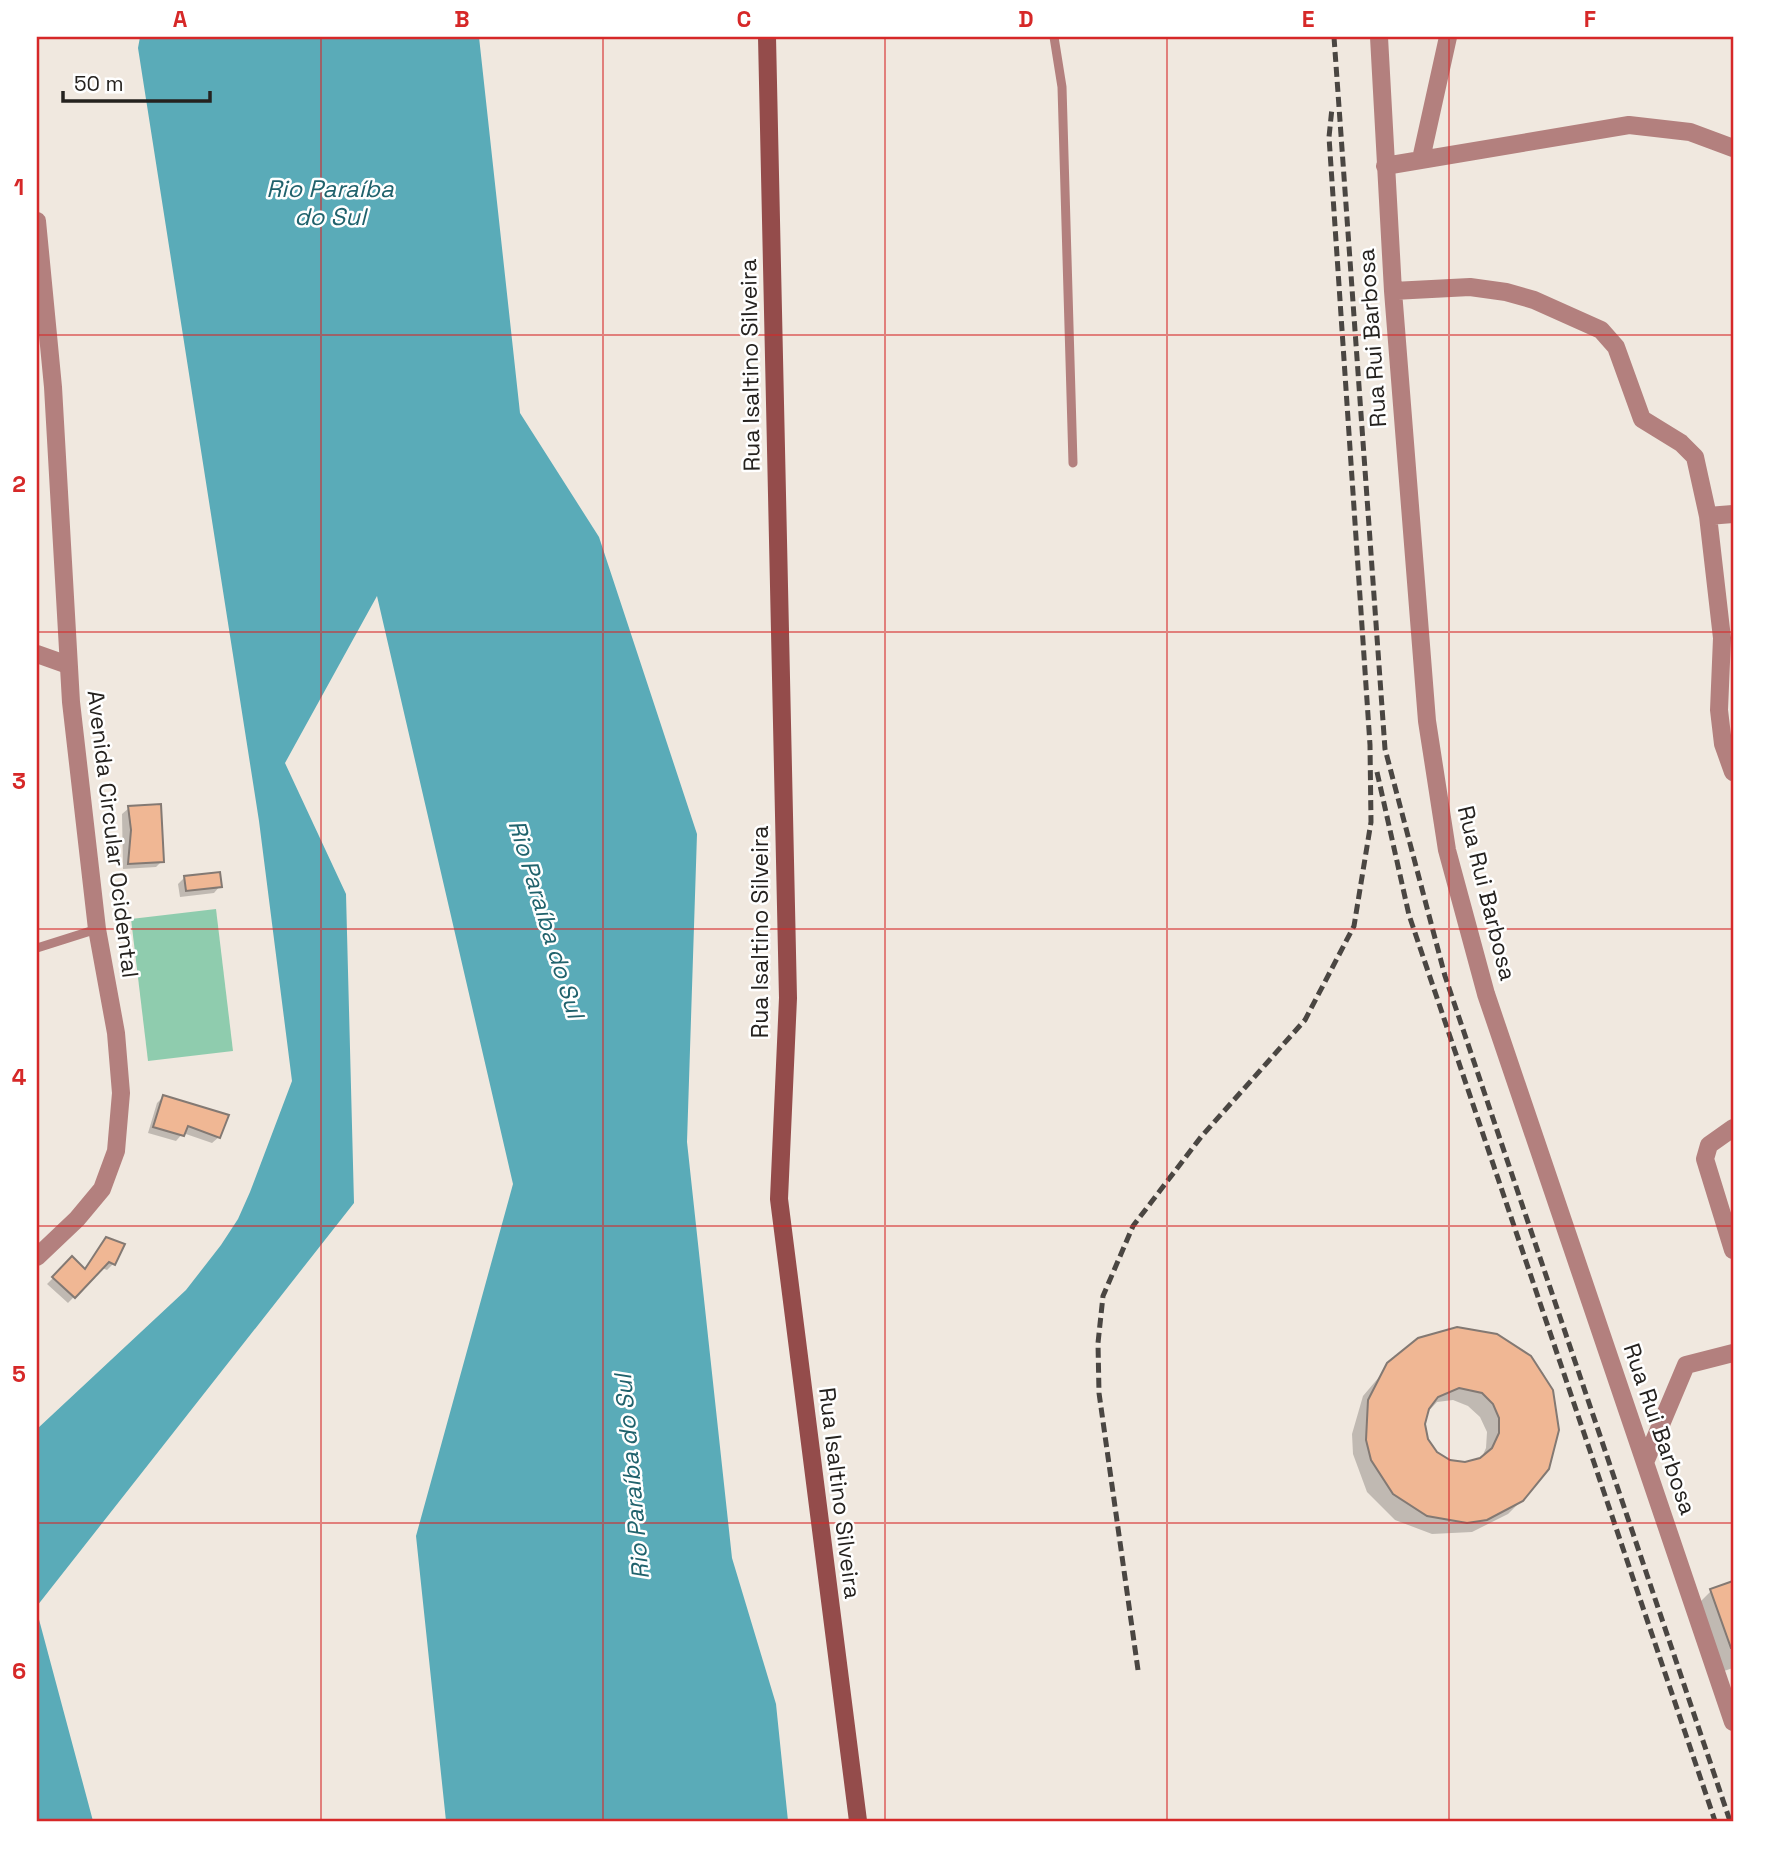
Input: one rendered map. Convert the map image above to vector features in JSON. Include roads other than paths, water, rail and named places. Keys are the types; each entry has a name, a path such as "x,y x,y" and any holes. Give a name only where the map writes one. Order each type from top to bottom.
{"main road":[{"name":"Rua Isaltino Silveira","path":"767,37 788,998 779,1199 858,1821"}],"street":[{"name":"Rua Rui Barbosa","path":"1379,37 1393,291 1427,721 1447,850 1486,994 1733,1722"},
{"path":"1421,159 1448,37"},
{"path":"1385,166 1629,125 1690,132 1733,148"},
{"name":"Avenida Circular Ocidental","path":"37,221 52,387 68,665 97,929 117,1045 121,1093 116,1151 102,1189 77,1219 37,1256"},
{"path":"1393,291 1470,288 1506,292 1534,300 1601,330 1616,348 1642,419 1681,443 1695,457 1708,516 1722,638 1719,710 1723,744 1733,772"},
{"path":"1708,516 1733,514"},
{"path":"37,654 68,665"},
{"path":"1733,1128 1709,1145 1705,1159 1733,1248"},
{"path":"1646,1460 1686,1365 1733,1353"}],"lane":[{"path":"1054,37 1062,88 1073,463"},
{"path":"37,948 97,929"}],"water":[{"name":"Rio Paraíba do Sul","path":"140,37 479,37 520,413 599,537 697,834 687,1142 732,1558 776,1704 788,1821 446,1821 416,1536 513,1184 377,596 285,763 346,894 354,1203 37,1606 37,1429 186,1290 221,1245 238,1219 250,1192 292,1081 259,821 138,48"},
{"path":"37,1612 93,1821 37,1821"}],"railway":[{"path":"1334,37 1385,749 1445,976 1730,1821"},
{"path":"1138,1670 1099,1393 1098,1343 1103,1296 1133,1226 1201,1137 1305,1020 1354,926 1371,822 1370,745 1329,137 1332,108"},
{"path":"1377,772 1409,915 1715,1821"}]}
